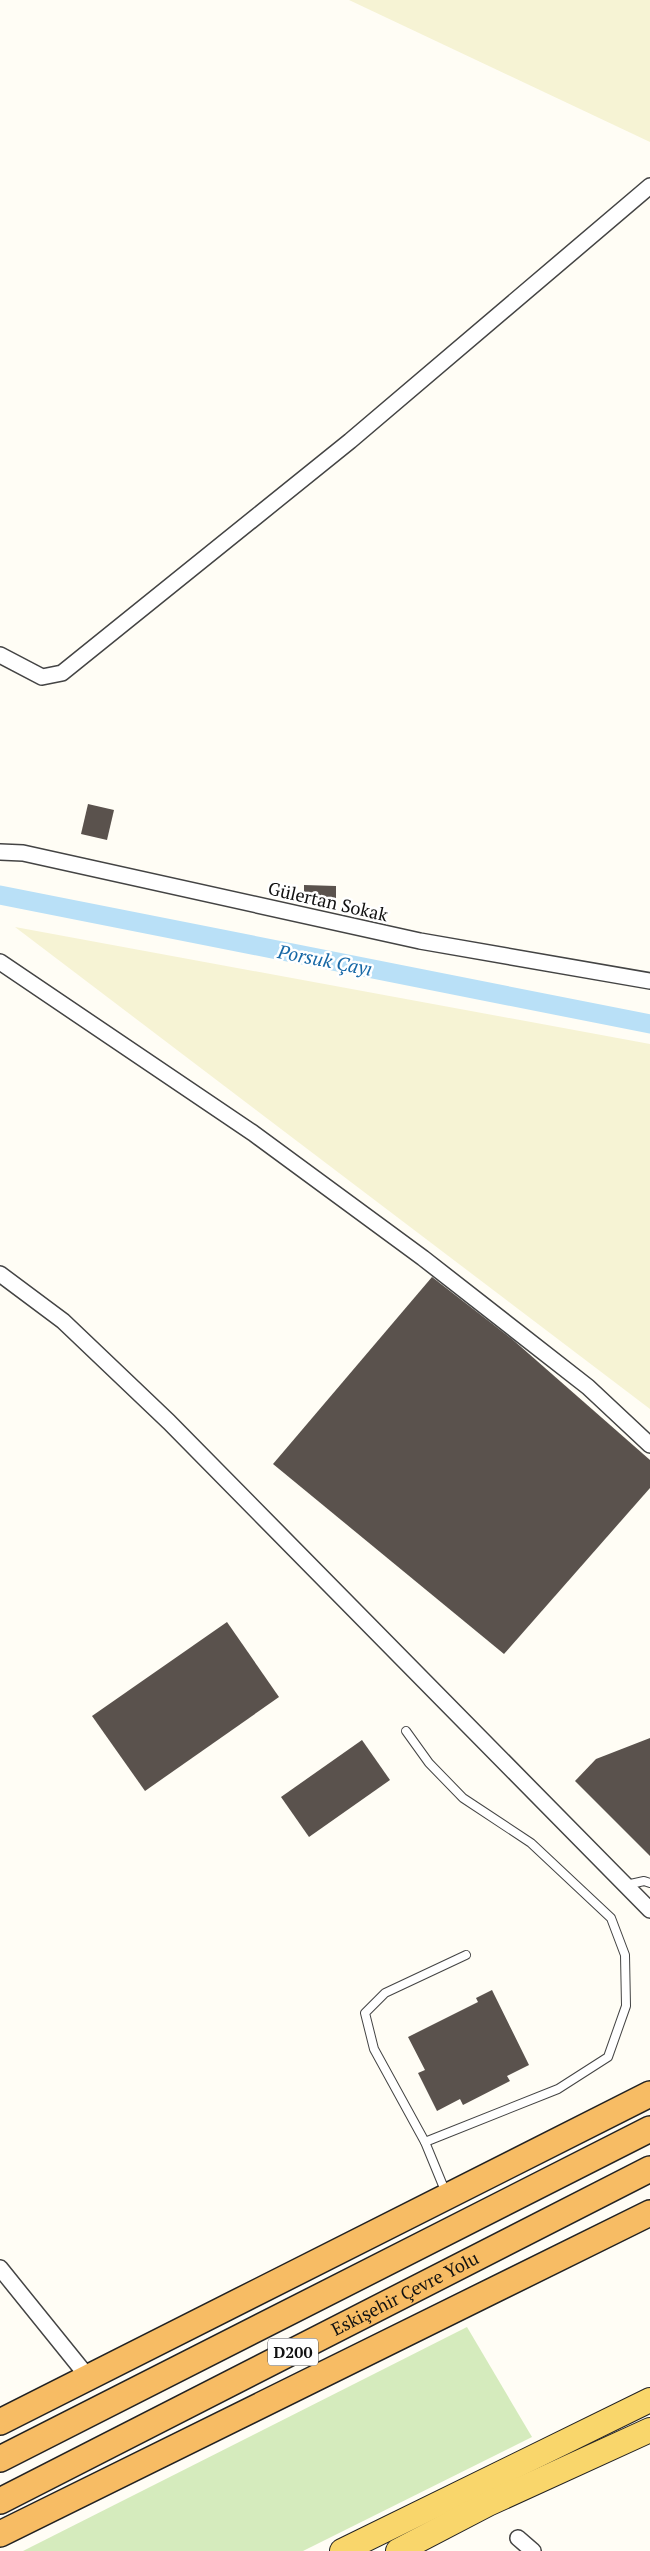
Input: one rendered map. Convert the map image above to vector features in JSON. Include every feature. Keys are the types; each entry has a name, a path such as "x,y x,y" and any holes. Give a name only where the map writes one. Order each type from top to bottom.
{"highway":[{"path":"0,2422 650,2094"},
{"name":"Eskişehir Çevre Yolu","path":"0,2459 650,2129"},
{"name":"Eskişehir Çevre Yolu","path":"0,2501 650,2169"},
{"path":"0,2534 650,2213"}],"main road":[{"path":"342,2551 650,2400"},
{"path":"398,2551 488,2504 650,2430"}],"street":[{"path":"0,655 42,676 62,673 350,441 650,186"},
{"name":"Gülertan Sokak","path":"0,852 32,855 420,941 650,981"},
{"path":"0,962 253,1134 415,1252 588,1387 650,1445"},
{"path":"0,1274 63,1321 169,1422 650,1910"},
{"path":"0,2268 88,2377"},
{"path":"518,2538 533,2551"}],"lane":[{"path":"406,1731 429,1763 463,1798 531,1843 611,1918 624,1955 626,2006 608,2057 558,2089 425,2142"},
{"path":"626,1885 644,1881 650,1883"},
{"path":"447,2196 425,2142 374,2049 365,2013 386,1993 466,1955"}],"shaded area":[{"path":"349,0 650,0 650,142"},
{"path":"15,927 650,1044 650,1409"}],"green space":[{"path":"467,2327 532,2437 303,2551 23,2551"}],"building":[{"path":"88,804 114,810 107,840 81,834"},
{"path":"304,885 336,886 336,905 304,904"},
{"path":"432,1277 512,1339 650,1460 650,1488 504,1654 273,1464"},
{"path":"227,1622 279,1697 145,1791 92,1716"},
{"path":"650,1738 650,1856 575,1781 596,1759"},
{"path":"362,1740 390,1780 309,1837 281,1797"},
{"path":"492,1990 529,2065 507,2076 510,2081 463,2105 460,2099 437,2111 418,2073 425,2070 408,2037 478,2002 476,1998"}],"waterway":[{"name":"Porsuk Çayı","path":"0,895 650,1024"}]}
